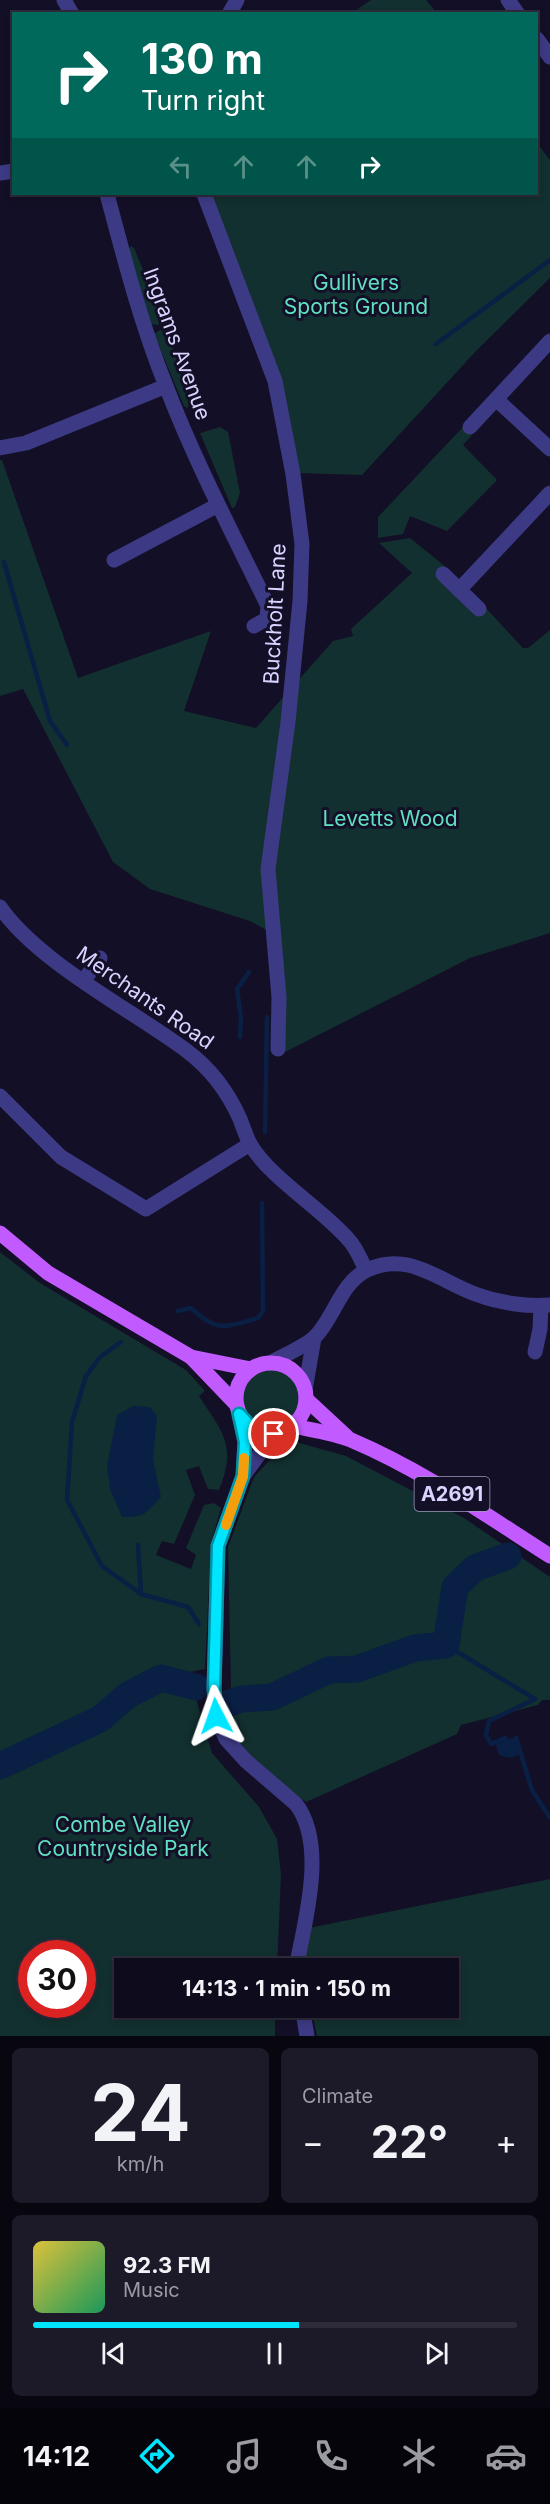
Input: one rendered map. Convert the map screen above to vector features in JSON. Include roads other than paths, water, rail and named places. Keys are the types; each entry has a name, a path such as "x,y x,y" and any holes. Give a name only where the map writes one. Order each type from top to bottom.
{"main road":[{"path":"0,1233 48,1273 191,1356 251,1369 270,1363 290,1369 297,1374 306,1395 300,1418 293,1426 274,1434 254,1430 191,1356"},
{"path":"238,1409 238,1385 251,1369"},
{"name":"A2691","path":"306,1395 350,1439"},
{"name":"A2691","path":"293,1426 350,1439 412,1470 550,1556"}],"street":[{"path":"538,40 550,57"},
{"name":"Ingrams Avenue","path":"107,195 127,268 166,386 218,505 268,606 267,619 254,626"},
{"name":"Buckholt Lane","path":"204,195 275,381 293,474 302,544 300,601 288,722 267,869 279,997 278,1049"},
{"path":"470,427 542,344"},
{"path":"0,448 27,443 166,386"},
{"path":"496,399 550,449"},
{"path":"459,590 550,494"},
{"path":"114,560 218,505"},
{"path":"443,574 479,609"},
{"name":"Merchants Road","path":"1,912 33,942 189,1052 212,1072 231,1099 250,1144 268,1166 331,1220 351,1241 366,1270"},
{"path":"84,980 100,958"},
{"path":"0,1095 61,1157 146,1209 250,1144"},
{"path":"306,1395 314,1338 349,1285 366,1270 401,1263 427,1269 478,1295 514,1304 546,1305 535,1352"},
{"path":"270,1363 314,1338"},
{"path":"238,1409 245,1442 243,1476 218,1546 214,1688 216,1716 226,1739 239,1754 296,1804 302,1812 313,1851 298,1958"},
{"path":"243,1476 274,1434"},
{"path":"304,2018 307,2036"}],"water":[{"path":"133,1406 150,1407 157,1416 153,1459 161,1497 144,1513 135,1517 122,1517 110,1489 107,1466 117,1415"},
{"path":"516,1738 522,1751 517,1756 499,1755 496,1745 501,1739"}],"waterway":[{"path":"436,344 550,260"},
{"path":"4,562 50,721 67,745"},
{"path":"240,1037 241,1018 237,989 249,972"},
{"path":"265,1132 267,1017"},
{"path":"178,1311 191,1308 208,1321 222,1326 258,1318 263,1311 262,1203"},
{"path":"121,1342 100,1357 86,1376 72,1422 67,1500 102,1566 141,1594 188,1607 199,1624"},
{"path":"138,1545 141,1594"},
{"path":"223,1705 242,1699 272,1697 329,1670 357,1669 415,1648 446,1645 455,1587 475,1568 508,1556"},
{"path":"446,1645 535,1699 489,1721 486,1735 491,1744 505,1738"},
{"path":"0,1766 100,1719 128,1695 161,1678 196,1687"},
{"path":"516,1738 532,1790 550,1818"}],"park label":[{"name":"Gullivers Sports Ground","path":"356,295"},
{"name":"Levetts Wood","path":"390,819"},
{"name":"Combe Valley Countryside Park","path":"123,1837"}]}
